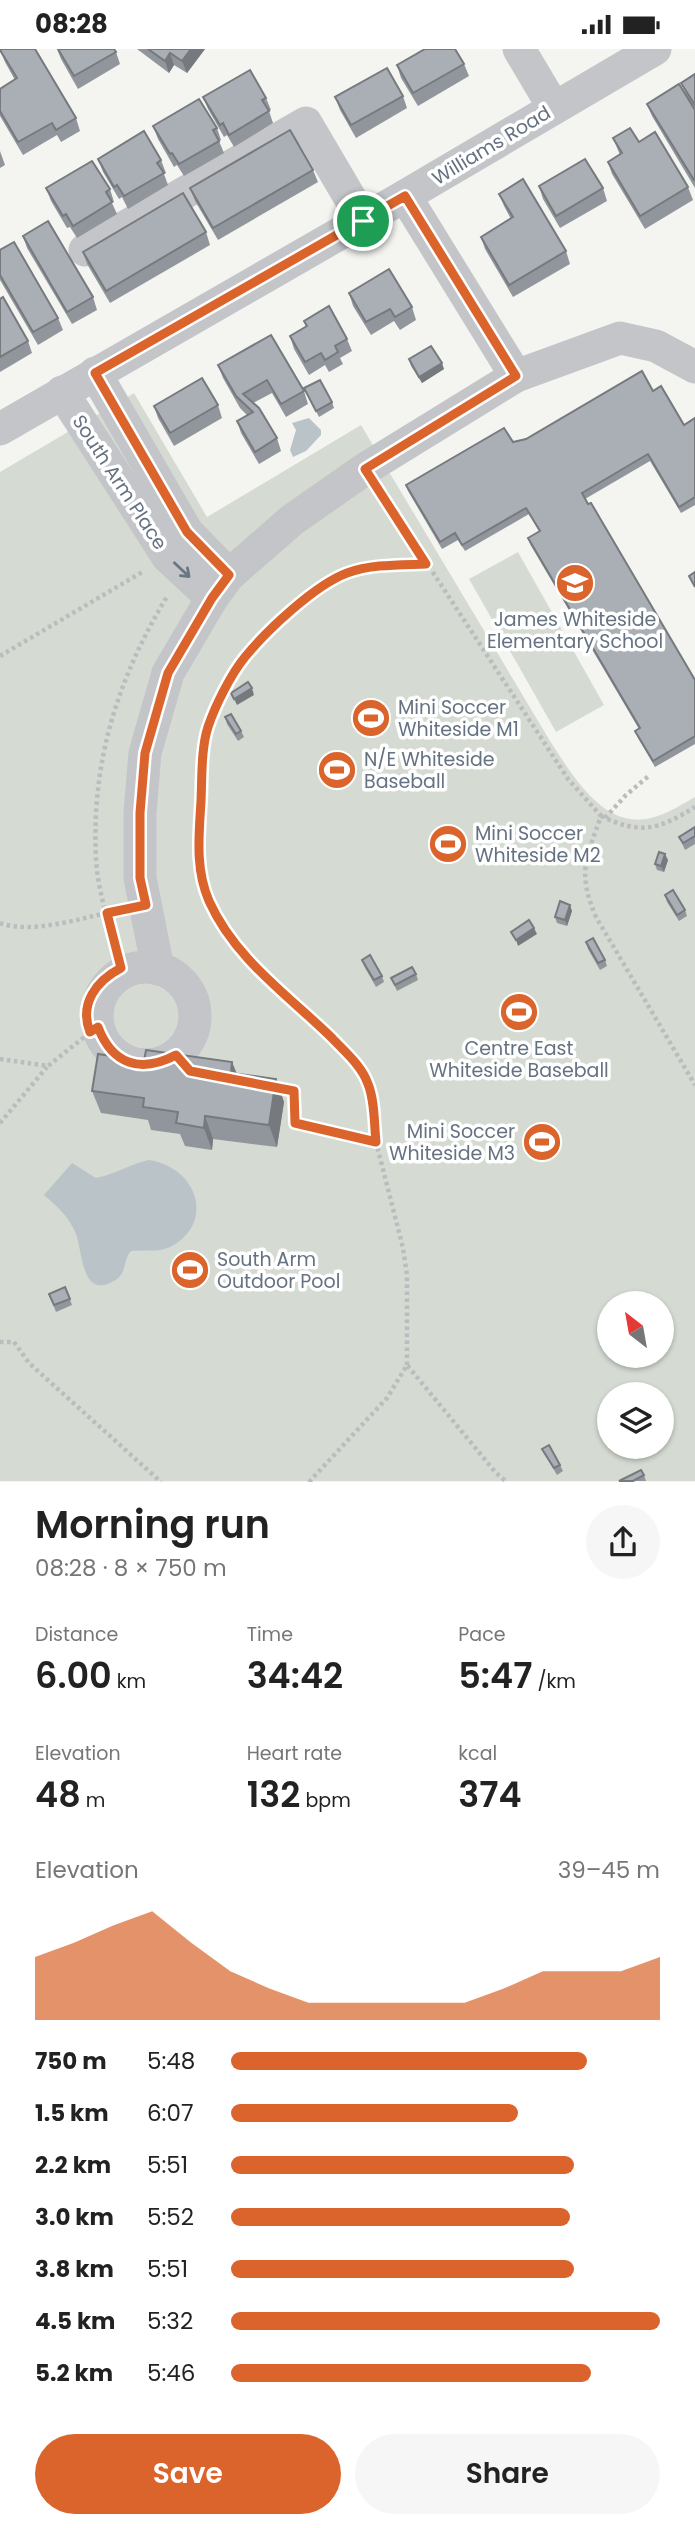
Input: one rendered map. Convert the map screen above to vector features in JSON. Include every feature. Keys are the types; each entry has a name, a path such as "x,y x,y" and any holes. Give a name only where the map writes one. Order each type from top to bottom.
{"street":[{"path":"519,49 554,108"},
{"name":"Williams Road","path":"0,429 363,221 654,49"},
{"path":"85,250 306,123 363,221"},
{"path":"405,196 516,376"},
{"path":"158,969 140,878 140,813 145,753 168,673 220,586 292,520 365,469 516,376 620,338 656,346 695,367"},
{"name":"South Arm Place","path":"95,373 220,586"},
{"name":"South Arm Place","path":"62,393 168,557 220,586"},
{"path":"142,968 158,969 173,975 184,985 192,999 195,1015 193,1030 186,1044 176,1055 153,1064 145,1066 129,1063 115,1054 94,1029 102,994 112,981 125,972 142,968"}],"path":[{"path":"365,469 569,779 603,817 625,827 642,829 677,818 695,807"},
{"path":"309,1482 387,1398 407,1365 407,1275 403,1248 376,1142 370,1087 365,1076 347,1053 309,1015 245,958 209,901 198,855 207,729 244,658 286,616 322,587 347,573 387,565 426,564"},
{"path":"0,656 146,570"},
{"path":"0,1123 48,1066 94,1029 86,1020 92,993 100,982 121,968 96,860 97,801 105,740 124,683 150,624 169,593"},
{"path":"650,775 603,817 584,872 588,898 596,917 695,1084"},
{"path":"0,923 27,928 146,905"},
{"path":"0,1059 48,1066"},
{"path":"268,1086 294,1091 295,1123 376,1142"},
{"path":"0,1342 14,1342 29,1363 162,1482"},
{"path":"407,1365 496,1473 507,1482"}],"shaded area":[{"path":"134,393 207,517 361,425 550,741 579,783 604,808 618,816 634,819 657,816 695,797 695,1481 0,1481 0,472"},
{"path":"309,418 321,430 321,435 306,451 293,457 290,450 296,430 292,423"},
{"path":"518,552 604,705 556,732 469,579"},
{"path":"149,1160 166,1165 180,1174 189,1185 195,1198 193,1225 184,1237 170,1247 131,1251 117,1279 105,1285 96,1285 86,1272 76,1234 70,1223 44,1195 72,1163 96,1178"}],"building":[{"path":"35,49 76,118 56,130 52,123 18,142 0,111 0,89 17,78 0,50"},
{"path":"58,49 114,49 116,52 74,76"},
{"path":"148,49 191,49 182,61 170,53 165,61"},
{"path":"425,49 455,49 464,64 413,93 397,65"},
{"path":"387,68 403,96 351,125 335,97"},
{"path":"250,70 266,98 262,100 269,111 229,135 203,97"},
{"path":"695,74 695,105 681,83"},
{"path":"679,84 695,110 695,180 647,104"},
{"path":"199,99 217,128 213,130 219,141 179,164 153,126"},
{"path":"630,128 639,142 655,132 688,187 640,216 608,162 622,153 613,138"},
{"path":"290,130 313,170 213,228 190,188"},
{"path":"144,131 161,160 157,163 164,173 124,196 117,185 114,187 98,159"},
{"path":"585,159 603,188 556,216 539,186"},
{"path":"92,161 110,189 106,192 112,202 73,226 66,214 63,216 46,188"},
{"path":"523,179 566,251 509,285 481,237 513,217 499,194"},
{"path":"183,193 206,232 106,291 83,252"},
{"path":"48,221 93,297 67,312 23,236"},
{"path":"14,242 58,318 33,332 0,275 0,250"},
{"path":"389,269 412,307 395,317 390,309 366,322 349,293"},
{"path":"3,297 28,341 0,357 0,299"},
{"path":"329,306 347,339 335,346 338,352 325,360 321,353 305,362 290,336 307,326 304,321"},
{"path":"271,335 304,391 281,404 267,380 243,394 259,408 277,438 255,452 237,421 253,412 236,396 218,365"},
{"path":"431,346 442,363 419,377 409,359"},
{"path":"642,371 653,391 661,386 684,425 695,418 695,497 679,507 648,454 582,493 588,504 591,503 695,680 695,736 653,761 635,731 640,728 528,538 540,531 526,508 462,545 455,533 440,542 406,485 504,428 513,442 526,439"},
{"path":"202,378 218,405 170,433 154,406"},
{"path":"320,380 332,402 316,411 304,388"},
{"path":"695,572 695,587 689,576"},
{"path":"248,682 252,688 234,699 231,693"},
{"path":"231,714 241,731 236,734 225,717"},
{"path":"695,827 695,836 683,843 679,837"},
{"path":"659,852 665,854 661,866 655,864"},
{"path":"673,890 685,910 677,915 665,895"},
{"path":"560,901 570,905 565,920 555,917"},
{"path":"529,920 534,928 516,940 511,932"},
{"path":"593,938 605,960 598,963 586,942"},
{"path":"370,955 382,976 374,980 362,960"},
{"path":"412,967 416,974 395,985 391,978"},
{"path":"146,1050 232,1062 231,1073 276,1079 269,1125 205,1116 204,1128 176,1123 178,1112 143,1107 144,1098 92,1091 98,1054 144,1061"},
{"path":"65,1287 70,1299 54,1305 49,1294"},
{"path":"549,1445 560,1465 554,1468 542,1449"},
{"path":"641,1470 644,1475 633,1481 619,1481"}],"place":[{"name":"James Whiteside Elementary School","path":"575,583"},
{"name":"Mini Soccer Whiteside M1","path":"371,718"},
{"name":"N/E Whiteside Baseball","path":"337,770"},
{"name":"Mini Soccer Whiteside M2","path":"448,844"},
{"name":"Centre East Whiteside Baseball","path":"519,1012"},
{"name":"Mini Soccer Whiteside M3","path":"542,1142"},
{"name":"South Arm Outdoor Pool","path":"190,1270"}],"route":[{"path":"405,196 516,376 365,469 426,564 387,565 347,573 322,587 286,616 244,658 207,729 198,855 209,901 245,958 309,1015 347,1053 365,1076 370,1087 376,1142 295,1123 294,1091 190,1071 176,1055 161,1063 145,1066 129,1063 115,1054 104,1042 98,1027 90,1032 86,1020 92,993 100,982 121,968 107,913 146,905 140,878 140,813 145,753 168,673 212,598 229,575 187,532 95,373 363,221 405,196"}]}
